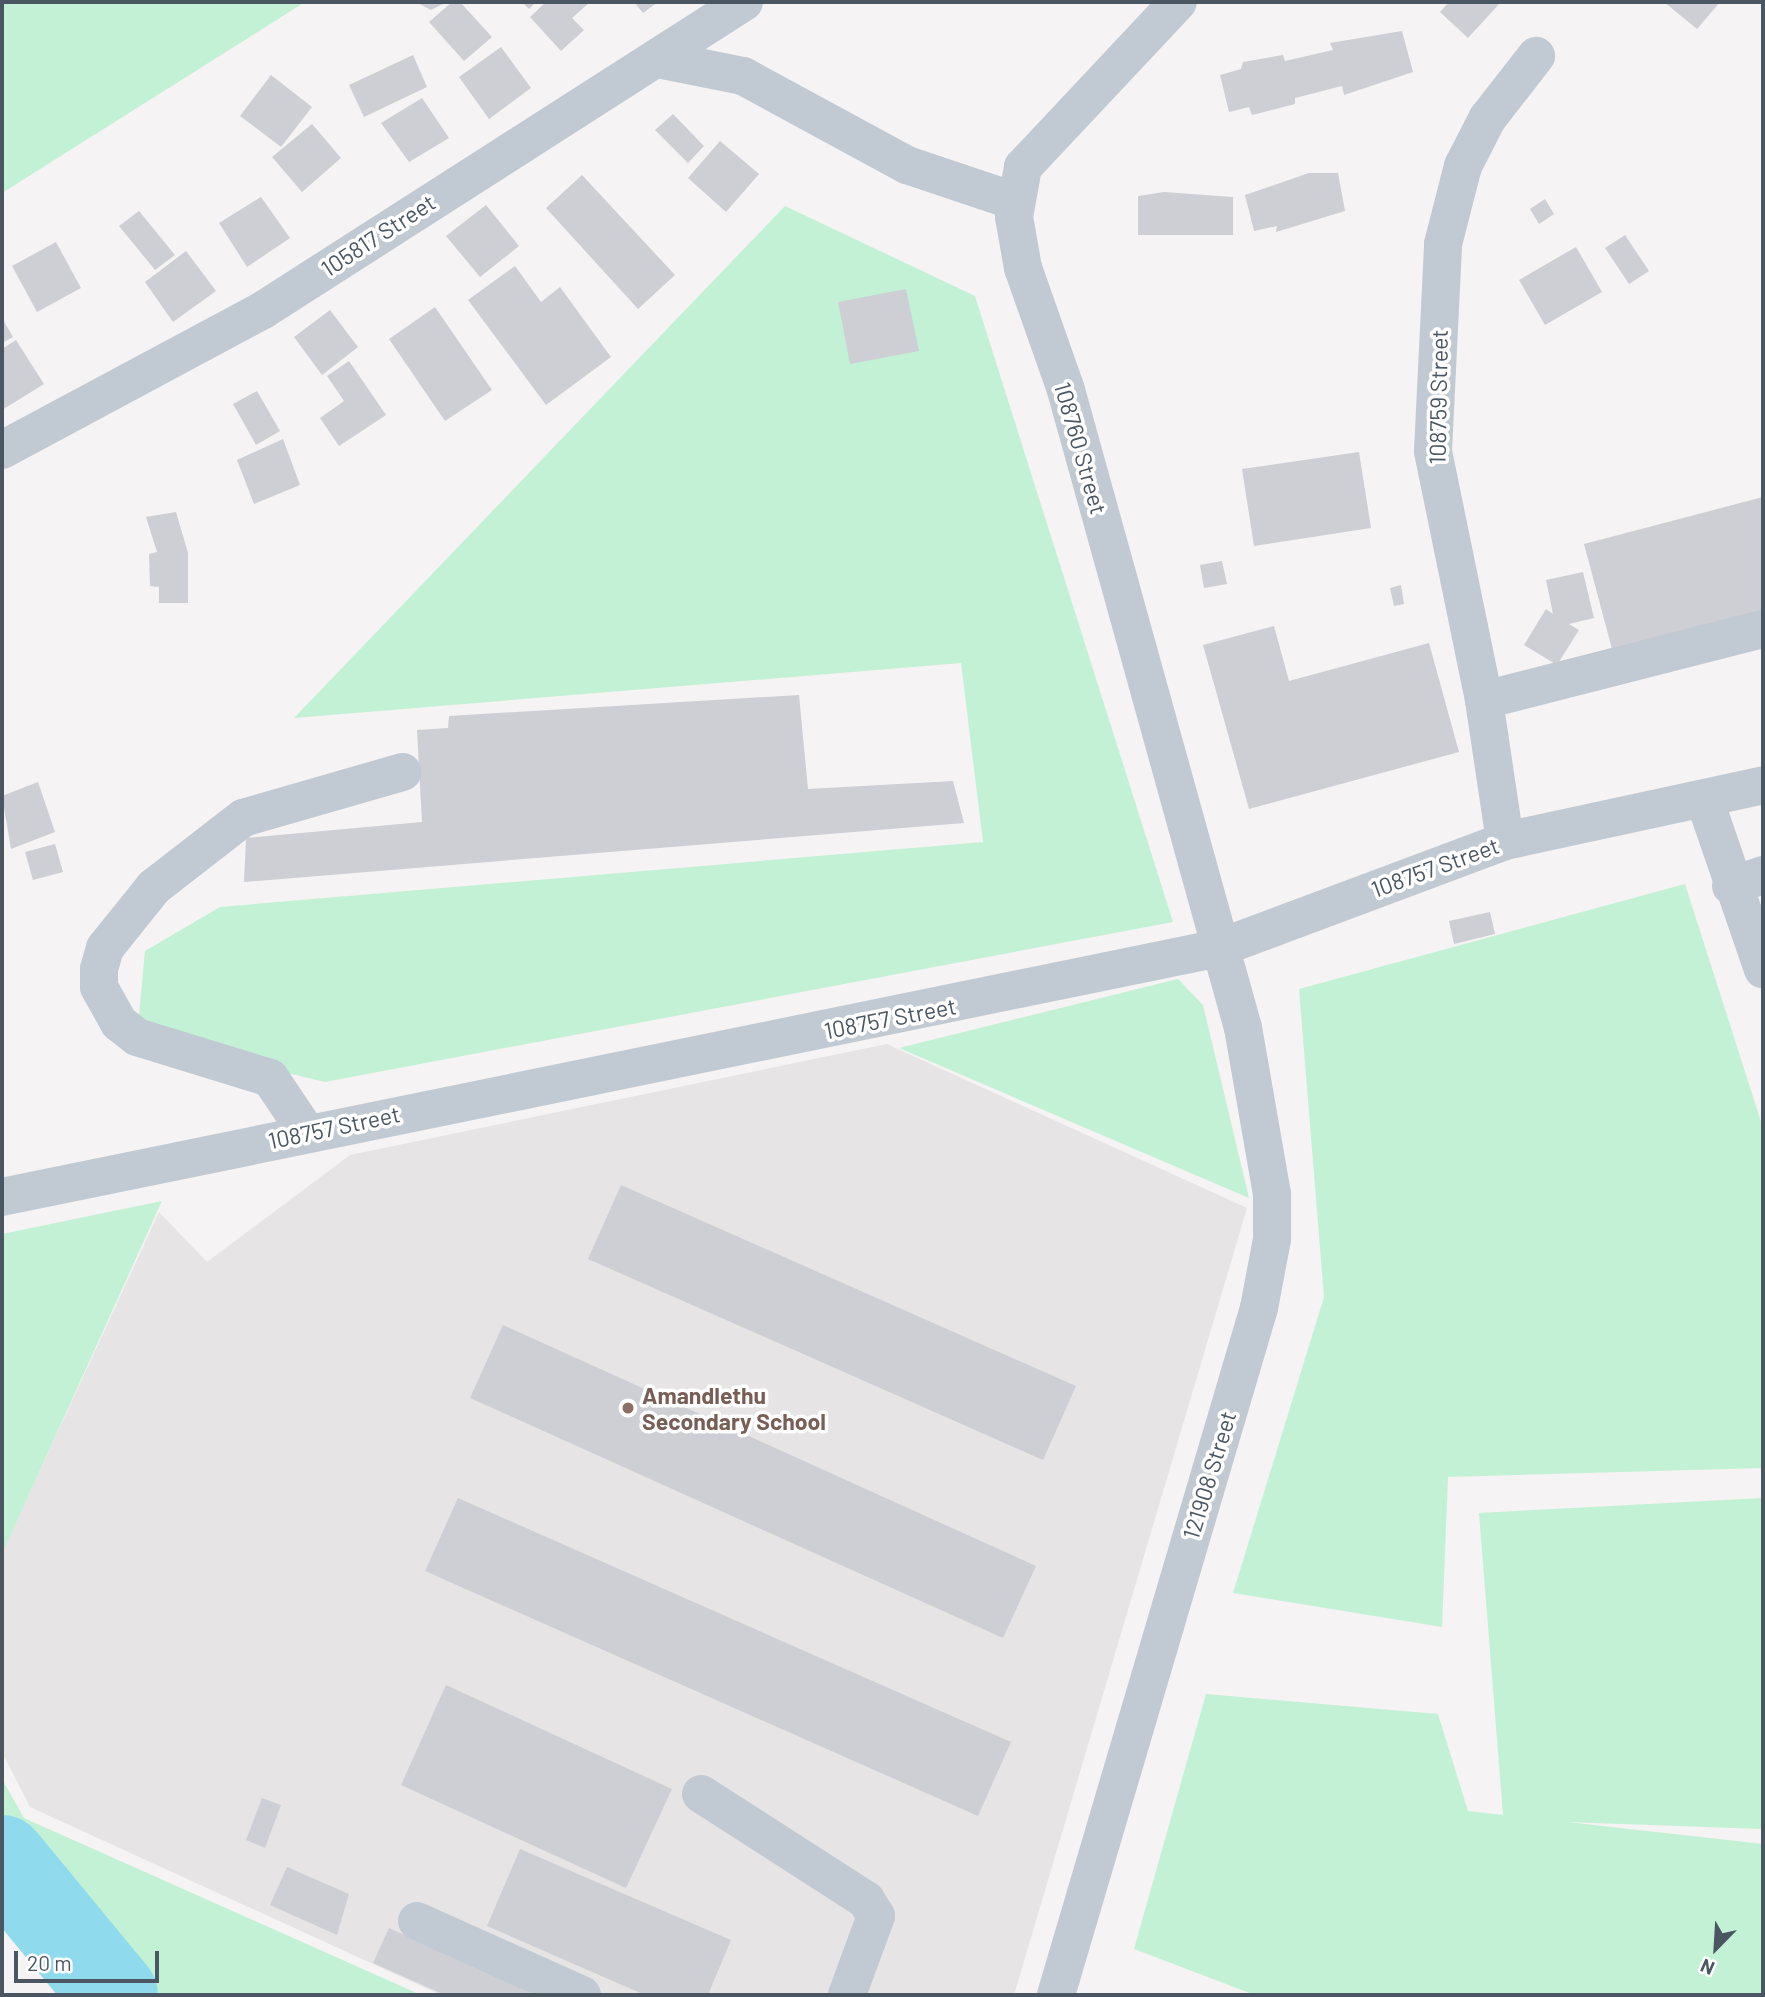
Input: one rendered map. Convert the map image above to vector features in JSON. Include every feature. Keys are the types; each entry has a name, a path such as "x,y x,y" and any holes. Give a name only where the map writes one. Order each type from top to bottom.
{"street":[{"name":"105817 Street","path":"2,450 263,310 744,2"},
{"name":"108760 Street","path":"1159,8 1023,167 1014,201 1023,268 1066,390 1219,948"},
{"name":"108759 Street","path":"1504,841 1484,700 1433,451 1443,244 1463,166 1487,119 1536,55"},
{"path":"658,59 743,76 907,165 1014,201"},
{"path":"1484,700 1763,629"},
{"path":"307,1133 270,1078 137,1037 119,1023 99,987 99,969 105,948 154,887 243,818 402,772"},
{"name":"108757 Street","path":"2,1197 307,1133 926,1012 1219,948 1504,841 1705,801 1763,785"},
{"path":"1705,801 1747,881 1763,969"},
{"name":"121908 Street","path":"1056,1995 1259,1308 1272,1239 1260,1119 1219,948"},
{"path":"701,1794 866,1900 876,1916 847,1995"},
{"path":"417,1921 582,1995"}],"shaded area":[{"name":"Amandlethu Secondary School","path":"887,1044 1247,1208 1014,1995 441,1995 30,1807 2,1752 2,1553 159,1212 207,1262 350,1155"}],"green space":[{"path":"2,2 305,2 2,193"},
{"path":"785,206 975,296 1173,922 325,1082 137,1037 145,951 220,907 983,842 961,663 294,718"},
{"path":"1685,884 1763,1128 1763,1468 1448,1477 1442,1627 1233,1593 1324,1297 1299,989"},
{"path":"1178,979 1203,1005 1249,1198 899,1048"},
{"path":"162,1201 2,1554 2,1234"},
{"path":"1763,1498 1763,1829 1567,1822 1763,1844 1763,1995 1255,1995 1134,1949 1206,1694 1438,1714 1468,1811 1503,1815 1479,1513"},
{"path":"2,1779 24,1818 421,1995 144,1995 117,1975 2,1830"}],"building":[{"path":"416,2 447,2 431,10"},
{"path":"452,2 460,2 492,37 464,61 429,22"},
{"path":"522,2 536,2 529,9"},
{"path":"546,2 590,2 572,18 584,30 561,51 530,17"},
{"path":"634,2 658,2 643,13"},
{"path":"1449,2 1501,2 1468,38 1440,12"},
{"path":"1664,2 1720,2 1697,29"},
{"path":"1402,31 1413,72 1344,95 1342,86 1295,98 1295,104 1252,115 1249,107 1229,112 1220,75 1241,69 1243,62 1283,55 1285,61 1333,50 1330,43"},
{"path":"501,47 531,88 489,119 459,77"},
{"path":"413,55 427,87 364,117 349,85"},
{"path":"271,75 312,107 281,147 240,116"},
{"path":"422,98 449,138 409,162 381,123"},
{"path":"673,114 704,146 688,163 655,130"},
{"path":"312,124 341,158 302,192 272,157"},
{"path":"720,141 759,174 726,212 688,178"},
{"path":"1309,173 1338,173 1345,211 1276,232 1277,226 1254,231 1245,195"},
{"path":"582,175 675,275 638,309 546,208"},
{"path":"1164,192 1233,197 1233,235 1138,235 1138,196"},
{"path":"261,197 290,238 247,267 219,223"},
{"path":"1545,199 1554,214 1539,224 1530,209"},
{"path":"486,205 519,246 480,277 446,236"},
{"path":"139,211 175,255 155,270 119,226"},
{"path":"1625,235 1649,271 1629,284 1605,248"},
{"path":"56,242 81,288 37,312 12,266"},
{"path":"1576,247 1602,292 1545,325 1519,280"},
{"path":"186,251 216,291 173,322 145,282"},
{"path":"515,266 541,302 560,287 611,357 546,405 468,300"},
{"path":"906,289 919,351 850,364 838,302"},
{"path":"435,307 492,390 445,421 389,339"},
{"path":"330,310 358,347 322,375 294,337"},
{"path":"2,318 13,337 2,343"},
{"path":"16,340 44,384 2,410 2,349"},
{"path":"349,361 386,415 339,446 320,418 344,401 327,376"},
{"path":"257,391 280,431 256,445 233,404"},
{"path":"283,439 300,485 254,504 237,460"},
{"path":"1359,452 1371,528 1254,546 1242,469"},
{"path":"1763,497 1763,610 1612,649 1584,544"},
{"path":"176,512 188,553 188,603 159,603 159,587 150,586 149,554 157,552 146,517"},
{"path":"1222,561 1227,584 1204,588 1200,565"},
{"path":"1583,572 1594,618 1569,624 1579,630 1557,665 1524,645 1546,609 1553,614 1546,580"},
{"path":"1401,585 1404,604 1394,606 1390,588"},
{"path":"1274,626 1289,681 1429,643 1459,752 1249,809 1203,645"},
{"path":"799,695 808,789 953,781 964,823 244,882 246,838 422,822 417,730 448,728 449,716"},
{"path":"38,782 55,832 11,849 2,796"},
{"path":"55,844 63,872 33,880 25,852"},
{"path":"1490,912 1495,934 1454,944 1449,921"},
{"path":"621,1185 1076,1386 1043,1460 588,1259"},
{"path":"503,1325 1036,1566 1003,1638 470,1398"},
{"path":"458,1498 1011,1742 978,1816 425,1571"},
{"path":"446,1685 672,1789 626,1888 401,1785"},
{"path":"262,1798 281,1805 265,1848 246,1840"},
{"path":"520,1849 731,1940 708,1995 645,1995 487,1926"},
{"path":"287,1867 349,1894 337,1935 270,1905"},
{"path":"389,1928 540,1995 445,1995 373,1963"}],"waterway":[{"path":"2,1859 114,1995"}],"place":[{"name":"Amandlethu Secondary School","path":"628,1408"}]}
